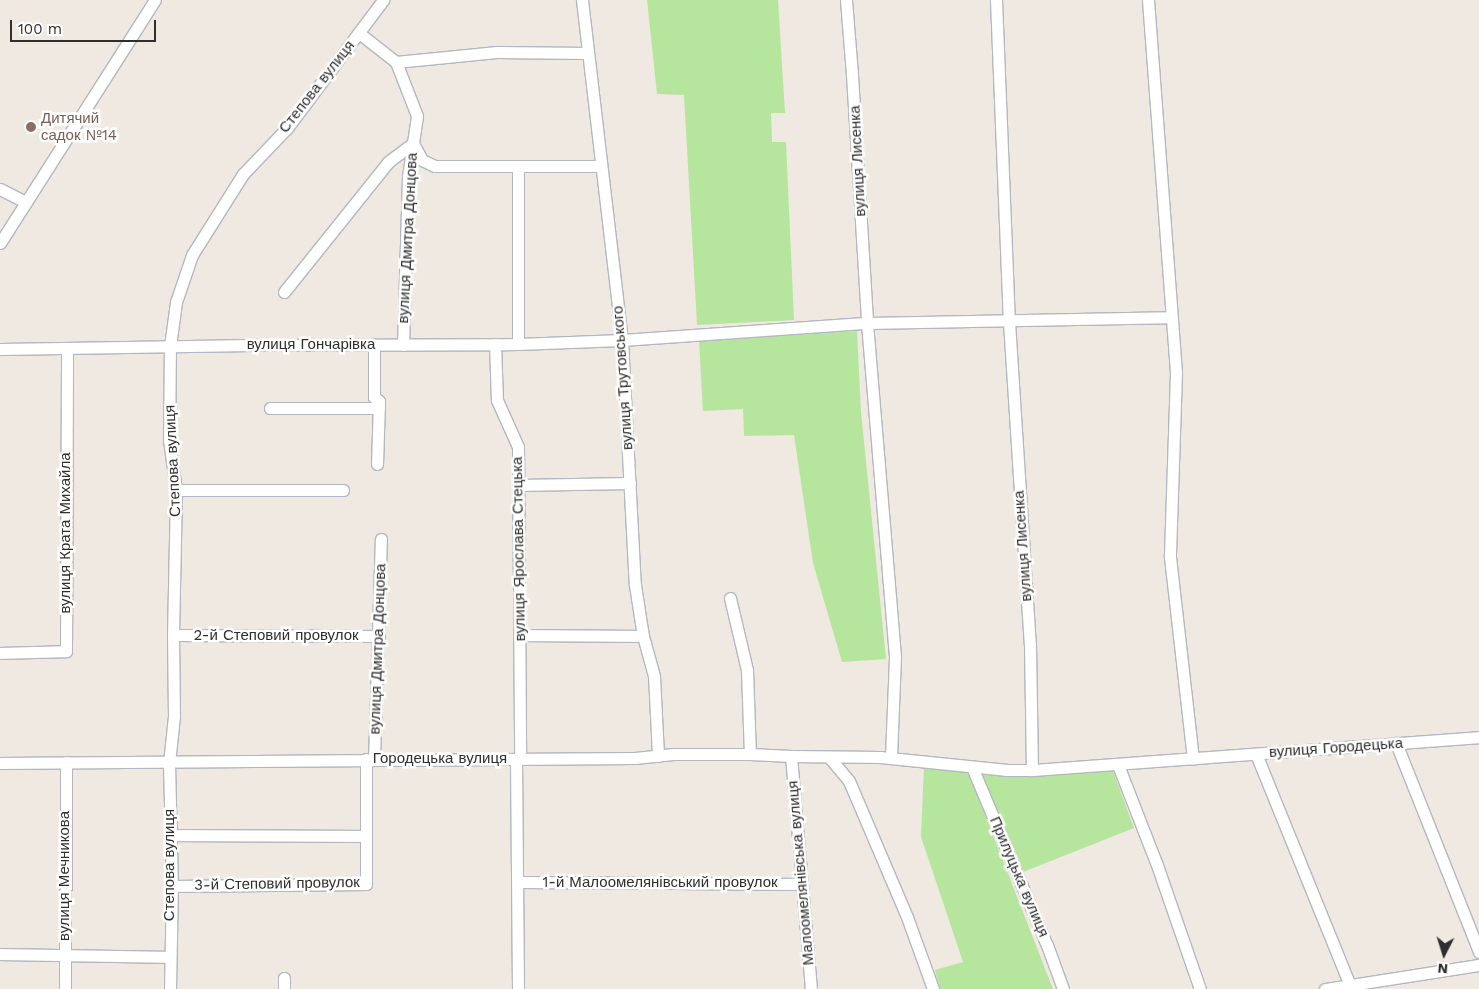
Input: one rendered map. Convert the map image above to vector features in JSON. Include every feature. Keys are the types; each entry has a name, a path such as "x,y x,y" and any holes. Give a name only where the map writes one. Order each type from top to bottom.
{"street":[{"path":"0,243 155,0"},
{"name":"Степова вулиця","path":"170,989 172,886 169,763 174,716 173,635 176,490 169,440 170,346 176,302 192,255 243,174 287,128 383,0"},
{"name":"вулиця Трутовського","path":"582,0 622,340 635,585 642,636 654,676 658,756"},
{"name":"вулиця Лисенка","path":"846,0 867,323 895,657 886,757"},
{"name":"вулиця Лисенка","path":"996,0 1009,322 1030,644 1032,770"},
{"path":"1148,0 1176,374 1170,558 1193,759"},
{"path":"359,33 396,62 497,52 587,53"},
{"name":"вулиця Дмитра Донцова","path":"396,62 417,116 408,176 403,345"},
{"path":"284,292 388,162 413,143 422,160 435,166 601,166"},
{"path":"518,167 518,344"},
{"path":"0,189 26,202"},
{"path":"622,340 867,323 1009,322 1171,317"},
{"name":"вулиця Гончарівка","path":"0,349 518,344 622,340"},
{"name":"вулиця Ярослава Стецька","path":"494,344 498,400 518,447 520,635 518,989"},
{"path":"374,345 374,396 379,401 377,464"},
{"name":"вулиця Крата Михайла","path":"0,653 66,651 67,348"},
{"path":"270,408 379,408"},
{"path":"518,485 630,484"},
{"path":"176,490 342,490"},
{"name":"вулиця Дмитра Донцова","path":"370,759 379,636 382,539"},
{"path":"730,598 747,670 750,754"},
{"name":"2-й Степовий провулок","path":"173,635 379,636"},
{"path":"520,635 642,636"},
{"name":"вулиця Городецька","path":"1032,770 1479,737"},
{"path":"1396,743 1479,952"},
{"name":"Городецька вулиця","path":"0,763 635,758 750,754 886,757 1032,770"},
{"path":"1256,754 1350,985"},
{"name":"Малоомелянівська вулиця","path":"791,756 811,989"},
{"path":"829,757 849,781 907,917 933,989"},
{"name":"3-й Степовий провулок","path":"172,886 366,884 366,836 370,759"},
{"name":"вулиця Мечникова","path":"65,989 66,762"},
{"path":"1118,765 1157,864 1200,989"},
{"name":"Прилуцька вулиця","path":"972,766 1047,944 1063,989"},
{"path":"171,835 366,836"},
{"name":"1-й Малоомелянівський провулок","path":"519,882 801,884"},
{"path":"0,954 170,957"},
{"path":"1325,989 1479,965"}],"green space":[{"path":"647,0 778,0 785,113 771,113 772,142 786,142 794,320 697,325 684,95 657,94"},
{"path":"857,331 861,412 886,659 842,662 813,563 794,435 744,436 743,409 703,411 699,341"},
{"path":"924,766 968,771 1053,989 940,989 935,970 963,962 921,837"},
{"path":"1113,771 1134,828 1023,872 979,772 1006,776 1033,776"}],"place":[{"name":"Дитячий садок №14","path":"31,127"}]}
